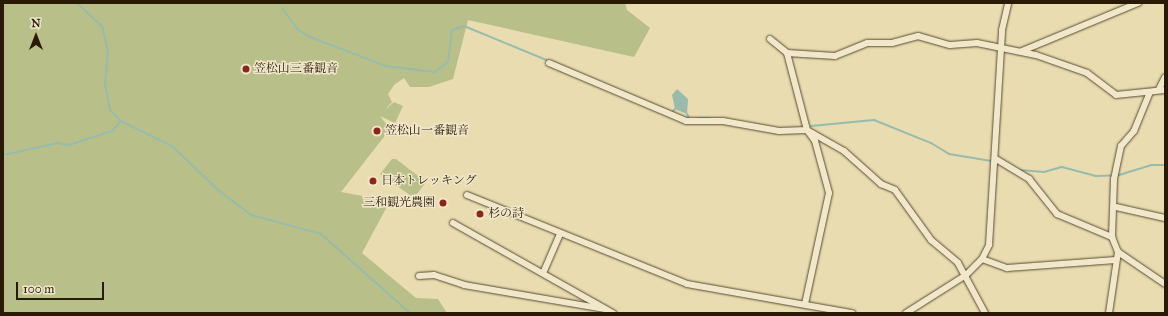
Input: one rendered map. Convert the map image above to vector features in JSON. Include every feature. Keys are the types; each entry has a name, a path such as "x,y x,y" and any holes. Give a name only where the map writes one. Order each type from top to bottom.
{"street":[{"path":"906,313 966,275 982,259 992,227 1000,50 1008,3"},
{"path":"1022,51 1138,3"},
{"path":"770,39 787,53 835,56 868,43 892,43 918,36 950,45 977,43 1000,50 1022,51 1087,73 1116,95 1150,92 1162,89 1165,77"},
{"path":"787,53 807,130 815,141 829,193 803,305 798,313"},
{"path":"549,63 686,121 723,121 779,131 807,130 844,151 881,184 895,190 931,240 958,263 966,275 985,313"},
{"path":"1150,92 1134,131 1121,146 1114,179 1116,207 1112,237 1118,252 1165,284"},
{"path":"996,159 1029,178 1057,214 1112,237"},
{"path":"467,195 560,234 687,284 852,313"},
{"path":"1116,207 1165,218"},
{"path":"453,223 544,271 613,313"},
{"path":"544,271 560,234"},
{"path":"1109,313 1118,252"},
{"path":"982,259 1007,268 1116,260"},
{"path":"419,276 434,274 464,285 605,309"}],"green space":[{"path":"3,3 625,3 627,10 650,28 634,57 468,20 453,79 429,87 410,87 404,78 394,85 388,94 392,102 385,110 394,102 403,106 395,123 380,116 390,129 341,192 390,201 362,253 416,298 438,299 447,313 3,313"},
{"path":"392,159 396,159 426,182 414,198 380,174"}],"shaded area":[{"path":"677,89 688,99 687,114 675,109 672,95"}],"waterway":[{"path":"77,3 102,26 108,51 105,84 110,110 121,121 172,146 218,190 251,215 321,234 410,313"},
{"path":"282,8 297,29 310,37 386,66 435,72 448,62 452,30 464,26 549,61"},
{"path":"672,112 675,109"},
{"path":"687,114 689,118"},
{"path":"698,118 710,118"},
{"path":"811,126 874,120 931,143 949,154 991,161"},
{"path":"3,155 58,143 69,145 112,131 121,121"},
{"path":"1020,170 1044,172 1062,167 1096,176 1119,175 1151,165 1165,165"},
{"path":"355,313 362,313"}],"place":[{"name":"笠松山三番観音","path":"246,69"},
{"name":"笠松山一番観音","path":"377,131"},
{"name":"日本トレッキング","path":"373,181"},
{"name":"三和観光農園","path":"443,203"},
{"name":"杉の詩","path":"480,214"}]}
